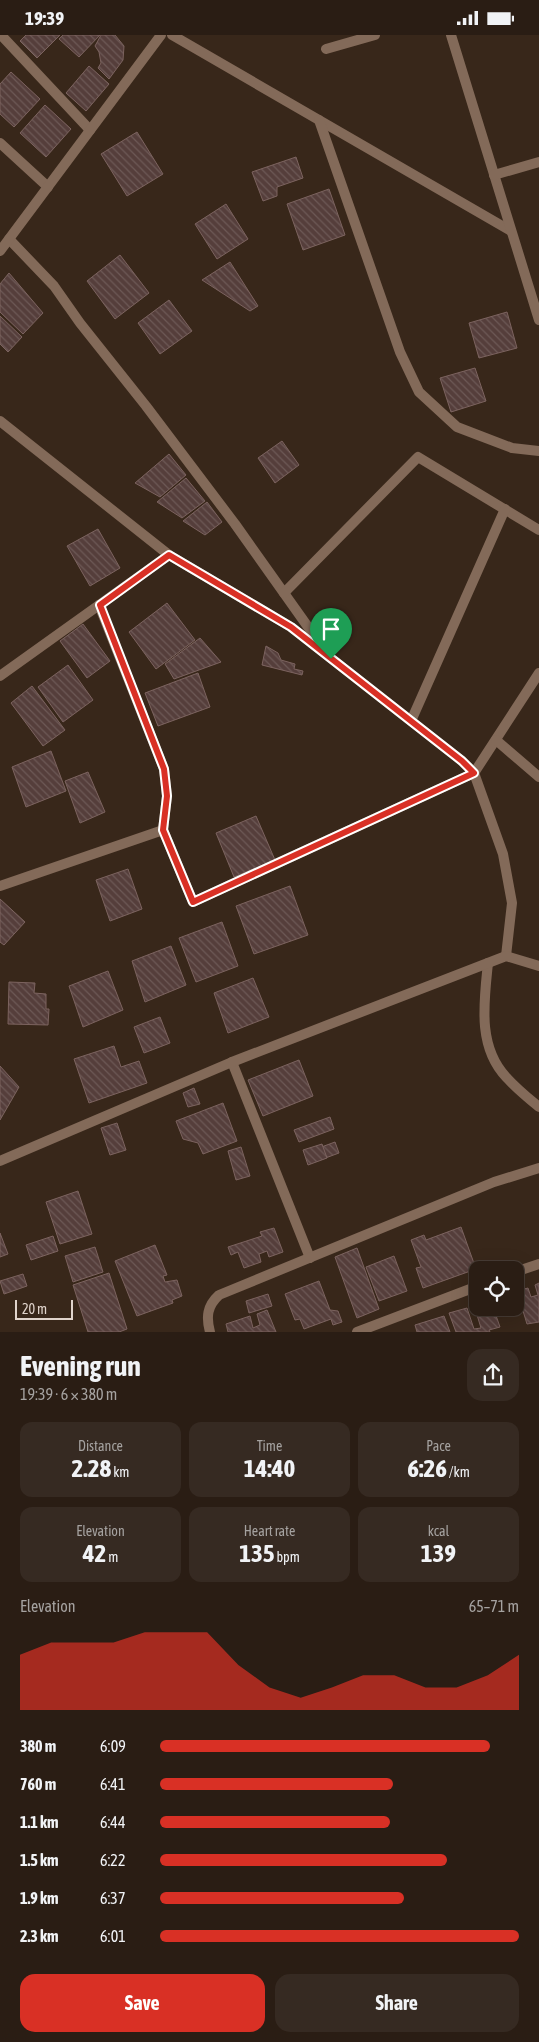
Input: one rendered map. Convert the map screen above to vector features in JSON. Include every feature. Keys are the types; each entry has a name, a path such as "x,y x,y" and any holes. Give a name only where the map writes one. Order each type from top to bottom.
{"street":[{"path":"1,35 90,130"},
{"path":"0,251 161,35"},
{"path":"172,35 511,231"},
{"path":"326,49 375,35"},
{"path":"451,35 539,320"},
{"path":"318,120 400,352 419,392 457,427 512,448 539,451"},
{"path":"0,143 48,187"},
{"path":"494,175 539,161"},
{"path":"9,239 54,285 80,323 223,508 331,659"},
{"path":"0,421 169,555 291,627 412,721 474,773 503,854 512,903 506,956"},
{"path":"284,593 418,457 539,530"},
{"path":"412,721 505,509"},
{"path":"0,675 169,555"},
{"path":"100,605 164,769 167,796 163,830 193,902 474,773 539,673"},
{"path":"496,740 539,777"},
{"path":"0,886 163,830"},
{"path":"0,1161 232,1062 506,956 539,966"},
{"path":"488,963 484,1007 486,1034 492,1056 506,1077 539,1107"},
{"path":"232,1062 310,1257"},
{"path":"210,1332 207,1317 208,1309 219,1295 494,1182 539,1168"},
{"path":"524,1269 539,1264"},
{"path":"357,1332 469,1289"}],"building":[{"path":"26,35 60,35 37,58 20,41"},
{"path":"63,35 100,35 79,57 59,39"},
{"path":"101,35 115,35 124,46 123,60 109,79 98,68 101,63 99,52 95,46"},
{"path":"89,66 109,84 86,111 66,93"},
{"path":"11,72 40,99 14,127 0,114 0,84"},
{"path":"45,105 71,129 46,157 20,133"},
{"path":"137,132 163,174 127,196 101,154"},
{"path":"296,157 303,178 277,187 277,196 263,201 252,172"},
{"path":"329,189 345,235 303,250 287,204"},
{"path":"226,204 248,239 217,259 195,224"},
{"path":"120,255 149,293 115,319 87,281"},
{"path":"230,262 258,306 250,311 202,280"},
{"path":"9,273 43,313 23,334 0,312 0,284"},
{"path":"169,300 192,331 160,354 138,323"},
{"path":"507,312 517,348 479,358 469,323"},
{"path":"0,316 22,337 8,352 0,344"},
{"path":"475,368 486,401 451,412 440,378"},
{"path":"282,441 299,465 275,483 258,458"},
{"path":"169,454 186,475 160,497 135,483"},
{"path":"186,478 205,501 182,518 157,502"},
{"path":"207,502 222,522 205,535 183,521"},
{"path":"98,529 120,568 90,586 67,546"},
{"path":"167,603 195,640 156,669 129,632"},
{"path":"83,624 110,661 87,678 60,641"},
{"path":"200,638 221,662 174,679 165,664"},
{"path":"266,646 278,653 281,660 295,664 294,669 303,671 302,675 262,665"},
{"path":"68,665 93,700 63,722 38,687"},
{"path":"198,673 210,707 158,726 145,693"},
{"path":"32,686 65,730 43,746 11,703"},
{"path":"51,751 66,791 26,807 12,767"},
{"path":"88,772 105,812 80,823 65,781"},
{"path":"256,816 275,860 234,877 216,833"},
{"path":"128,869 142,909 110,921 96,880"},
{"path":"290,886 308,935 254,954 236,906"},
{"path":"0,899 25,922 4,945 0,942"},
{"path":"222,922 238,966 196,982 179,938"},
{"path":"171,946 186,985 145,1002 132,961"},
{"path":"108,971 123,1010 83,1027 69,986"},
{"path":"253,978 269,1017 228,1033 214,993"},
{"path":"9,982 35,983 34,993 46,994 46,1009 49,1009 48,1025 8,1024"},
{"path":"160,1017 170,1043 144,1053 134,1027"},
{"path":"114,1046 121,1067 139,1061 147,1083 89,1103 74,1059"},
{"path":"299,1060 313,1096 263,1116 248,1080"},
{"path":"0,1066 19,1087 0,1120"},
{"path":"194,1088 200,1104 188,1107 183,1093"},
{"path":"223,1103 237,1141 203,1154 198,1143 183,1139 176,1121"},
{"path":"330,1117 334,1129 299,1142 294,1130"},
{"path":"117,1123 126,1150 110,1155 101,1128"},
{"path":"335,1142 339,1153 320,1160 316,1149"},
{"path":"322,1144 327,1158 308,1165 303,1150"},
{"path":"241,1147 250,1176 236,1180 228,1151"},
{"path":"78,1191 92,1234 60,1244 46,1202"},
{"path":"461,1227 473,1261 469,1261 469,1272 423,1288 416,1268 421,1267 411,1240 424,1235 426,1240"},
{"path":"274,1228 283,1252 269,1257 267,1251 259,1254 261,1262 244,1268 238,1252 231,1255 228,1247 262,1236 260,1232"},
{"path":"0,1233 8,1254 0,1257"},
{"path":"53,1236 58,1251 31,1260 26,1245"},
{"path":"155,1245 167,1275 163,1276 165,1282 177,1280 182,1296 172,1300 173,1303 137,1316 115,1261"},
{"path":"95,1247 103,1272 73,1282 65,1256"},
{"path":"357,1248 379,1309 357,1318 335,1257"},
{"path":"394,1256 407,1291 379,1301 366,1267"},
{"path":"109,1273 127,1329 119,1332 88,1332 73,1285"},
{"path":"23,1274 27,1286 4,1294 0,1281"},
{"path":"319,1281 330,1310 338,1311 342,1322 333,1325 331,1319 304,1329 300,1319 295,1320 285,1294"},
{"path":"539,1283 539,1322 527,1324 524,1314 524,1289 528,1288 531,1297 538,1295 535,1285"},
{"path":"268,1294 272,1306 249,1313 246,1301"},
{"path":"467,1308 474,1329 481,1328 477,1316 496,1316 500,1327 489,1330 490,1332 456,1332 449,1313"},
{"path":"267,1310 276,1332 228,1332 226,1324 250,1316 253,1328 260,1325 257,1314"},
{"path":"444,1316 450,1332 417,1332 415,1325"}],"route":[{"path":"169,555 291,627 331,659 462,761 474,773 193,902 163,830 167,796 164,769 100,605 169,555"}]}
